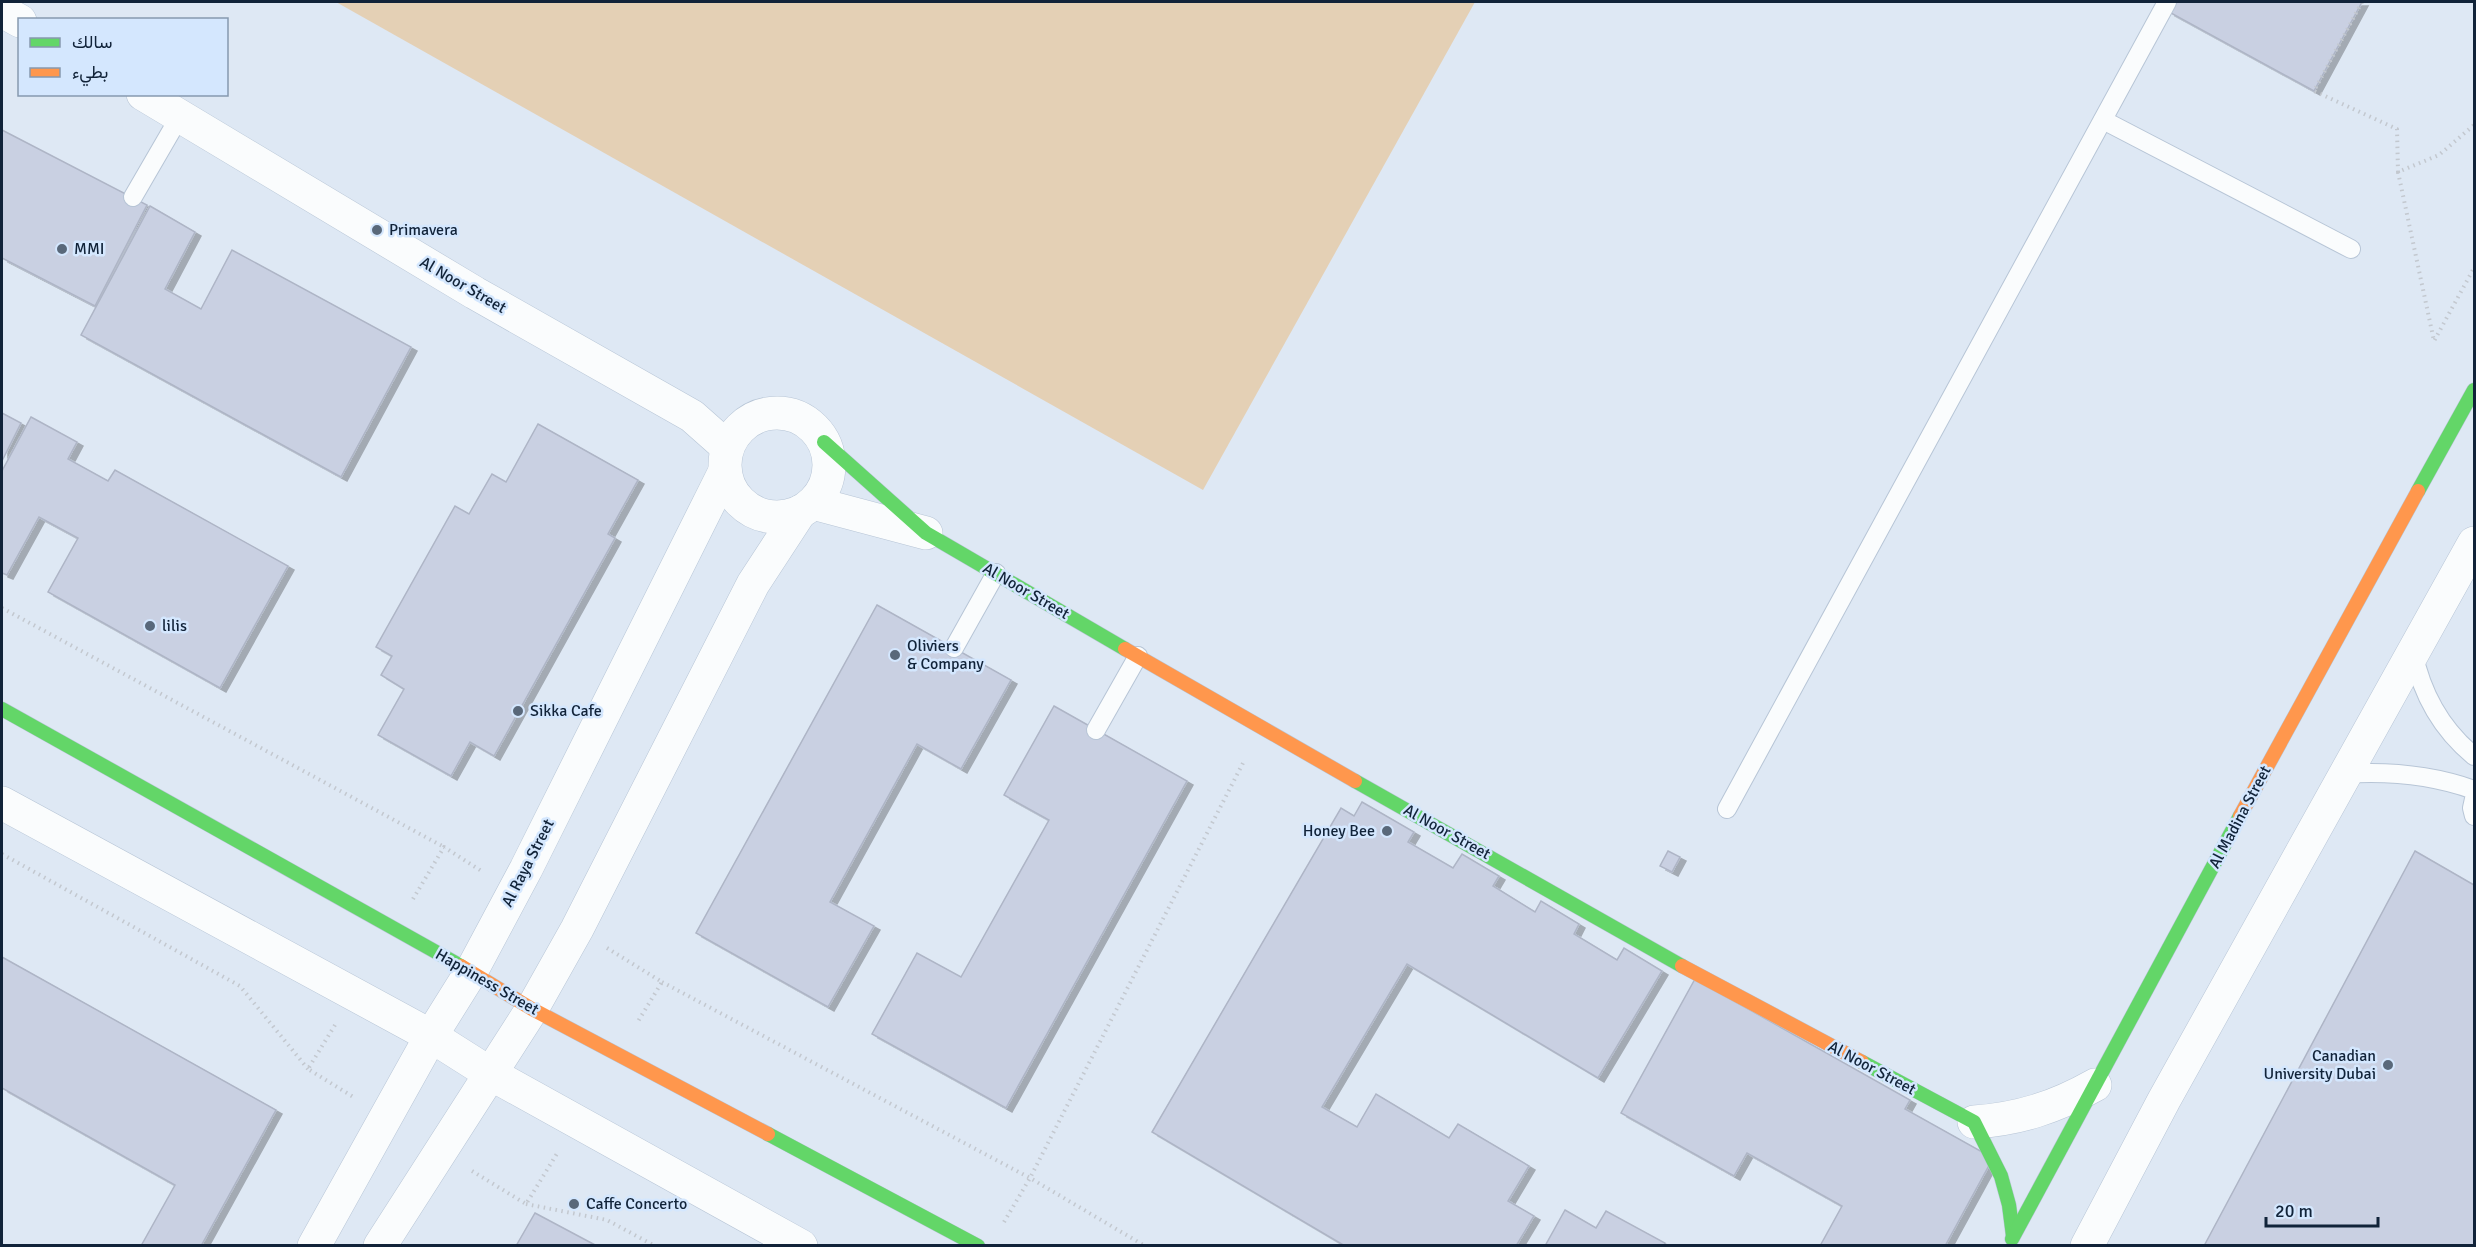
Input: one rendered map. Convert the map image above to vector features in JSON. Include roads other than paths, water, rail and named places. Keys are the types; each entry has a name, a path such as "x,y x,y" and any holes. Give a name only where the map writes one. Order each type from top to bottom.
{"street":[{"name":"Al Noor Street","path":"146,96 475,293 692,416 732,447"},
{"name":"Al Madina Street","path":"2011,1241 2332,647 2475,390"},
{"path":"380,1245 532,1009 577,929 753,584 806,508 823,490 828,474 829,458 824,442 816,429 803,419 788,413 772,412 756,416 732,447 729,487 738,501 751,511 767,517 784,517 806,508 926,532"},
{"name":"Al Noor Street","path":"824,442 926,532 1261,728 1768,1013 1974,1122"},
{"name":"Al Raya Street","path":"314,1245 431,1036 471,972 514,891 732,447"},
{"path":"2087,1245 2164,1100 2475,543"},
{"name":"Happiness Street","path":"2,709 471,972 532,1009 978,1245"},
{"path":"2,803 431,1036 491,1074 801,1245"},
{"path":"2011,1241 2011,1211 1998,1164 1974,1122 1999,1120 2049,1108 2095,1085"}],"lane":[{"path":"1727,809 2167,2"},
{"path":"133,197 180,116"},
{"path":"2103,120 2351,249"},
{"path":"954,648 996,573"},
{"path":"2413,652 2418,674 2436,715 2449,733 2475,756"},
{"path":"1096,730 1138,656"},
{"path":"2345,774 2381,773 2424,776 2475,790"},
{"path":"2475,799 2472,808 2475,816"}],"place":[{"name":"Primavera","path":"377,230"},
{"name":"MMI","path":"62,249"},
{"name":"lilis","path":"150,626"},
{"name":"Oliviers & Company","path":"895,655"},
{"name":"Sikka Cafe","path":"518,711"},
{"name":"Honey Bee","path":"1387,831"},
{"name":"Canadian University Dubai","path":"2388,1065"},
{"name":"Caffe Concerto","path":"574,1204"}]}
